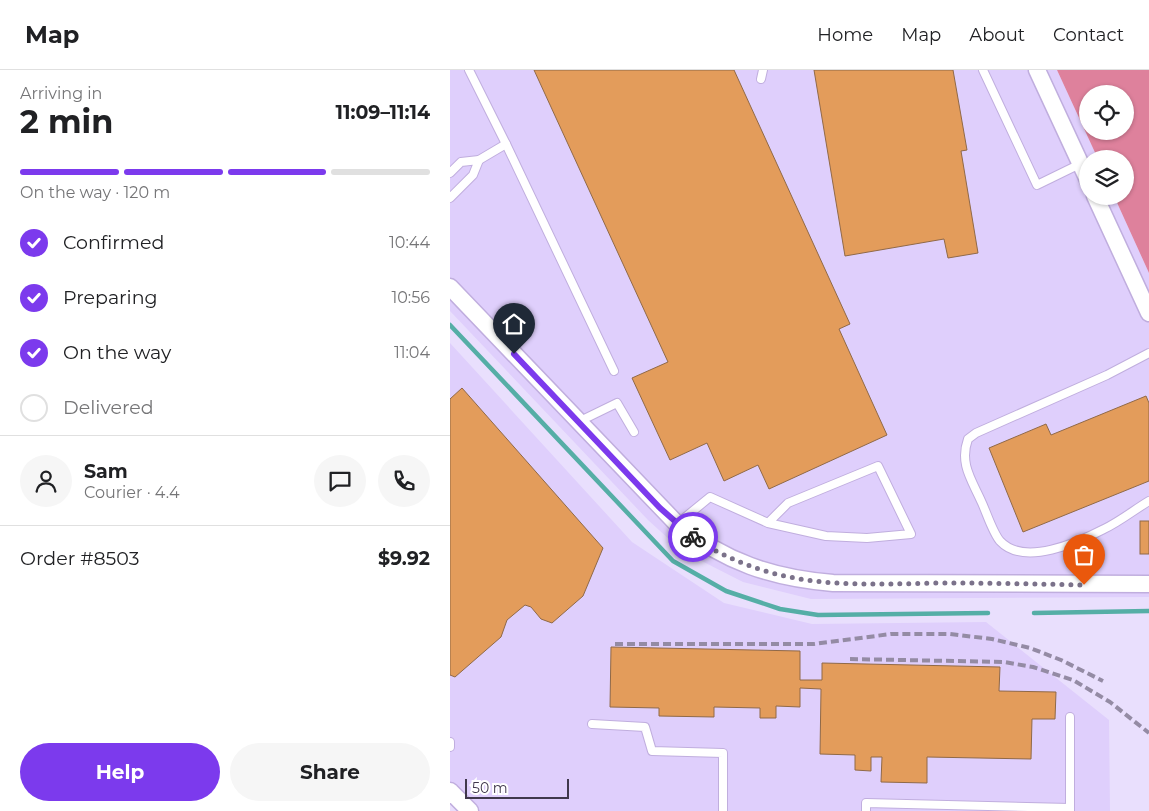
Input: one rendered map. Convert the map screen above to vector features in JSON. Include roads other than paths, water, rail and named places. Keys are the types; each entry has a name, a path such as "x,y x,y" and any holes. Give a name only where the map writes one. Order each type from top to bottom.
{"street":[{"path":"1037,70 1079,162"},
{"path":"1099,205 1149,313"},
{"path":"450,287 677,524 697,540 751,567 801,580 833,583 1149,584"},
{"path":"450,791 470,811"}],"lane":[{"path":"469,70 614,371"},
{"path":"761,80 763,70"},
{"path":"983,70 1037,186 1079,165"},
{"path":"450,173 461,162 479,160 506,144"},
{"path":"450,198 473,175 479,160"},
{"path":"1149,353 976,433 968,439 964,458 968,473 999,540 1014,550 1026,552 1048,551 1083,539 1106,528 1149,501"},
{"path":"578,422 617,403 634,432"},
{"path":"677,524 710,497 768,523 826,536 867,538 910,534 878,466 788,503 768,523"},
{"path":"1083,539 1084,585"},
{"path":"866,811 866,802 975,808 1070,810 1070,717"},
{"path":"592,724 645,726 652,751 723,753 723,811"},
{"path":"450,742 450,747"}],"waterway":[{"path":"450,325 673,561 726,591 780,609 818,615 988,613"},
{"path":"1034,613 1149,611"}],"railway":[{"path":"615,644 814,644 891,634 950,634 992,639 1030,648 1061,660 1103,681"},
{"path":"850,659 1004,662 1033,667 1073,680 1110,702 1149,733"}]}
